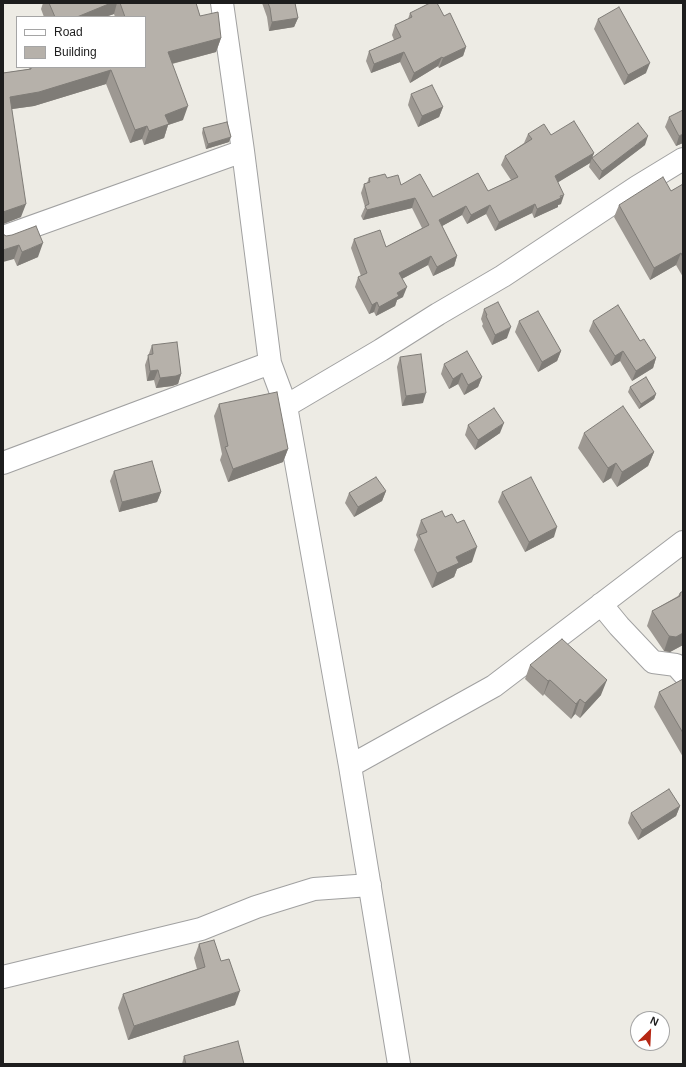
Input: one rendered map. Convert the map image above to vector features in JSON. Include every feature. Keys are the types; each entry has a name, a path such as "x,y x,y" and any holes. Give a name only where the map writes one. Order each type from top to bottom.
{"street":[{"path":"222,3 243,151 270,363 286,406 350,766 399,1064"},
{"path":"3,237 243,151"},
{"path":"286,406 503,276 637,187 683,159"},
{"path":"3,463 270,363"},
{"path":"350,766 494,686 683,542"},
{"path":"601,604 619,626 653,662 676,665 683,674"},
{"path":"3,977 201,929 256,907 314,889 370,885"}],"building":[{"path":"49,3 111,3 79,16 55,16"},
{"path":"120,3 196,3 200,16 218,12 221,38 168,52 188,106 165,115 169,124 149,131 147,126 135,130 111,70 39,92 10,97 26,204 3,212 3,73 31,68 146,68 146,16 125,16"},
{"path":"268,3 295,3 298,18 272,22"},
{"path":"430,3 437,3 444,16 450,13 466,47 443,58 442,57 414,73 404,52 374,64 369,51 401,37 395,25 412,17 410,13"},
{"path":"619,7 650,63 628,75 598,19"},
{"path":"432,85 443,107 422,116 411,94"},
{"path":"683,110 683,134 679,136 669,117"},
{"path":"574,121 594,153 555,176 564,195 560,196 561,198 537,209 535,204 499,222 490,205 471,215 466,206 439,220 457,256 437,267 431,256 399,273 407,287 397,293 399,296 379,307 377,302 372,305 358,277 367,273 354,239 380,230 386,247 429,225 415,198 367,210 365,206 369,204 364,184 370,182 369,178 385,174 387,178 398,175 401,185 420,174 433,197 478,173 488,191 518,177 505,156 532,139 528,134 544,124 551,135"},
{"path":"227,122 231,137 208,144 203,128"},
{"path":"638,123 648,136 602,171 592,158"},
{"path":"663,177 671,191 683,184 683,257 681,253 654,268 619,205"},
{"path":"36,226 43,243 22,252 19,245 3,250 3,234 6,236 12,235"},
{"path":"498,302 511,327 495,335 484,309"},
{"path":"618,305 640,341 644,339 656,358 636,371 623,351 615,356 593,321"},
{"path":"538,311 561,351 542,362 519,321"},
{"path":"177,342 181,374 160,378 158,370 150,371 148,355 153,354 152,345"},
{"path":"467,351 482,377 468,385 462,373 453,379 444,364"},
{"path":"421,354 426,393 406,396 400,357"},
{"path":"646,377 656,394 641,404 630,387"},
{"path":"277,392 288,449 233,469 225,447 228,446 219,404"},
{"path":"623,406 654,452 622,472 616,463 608,468 584,433"},
{"path":"494,408 504,423 478,440 468,425"},
{"path":"152,461 161,492 122,502 114,471"},
{"path":"376,477 386,491 358,507 349,493"},
{"path":"531,477 557,527 529,542 502,492"},
{"path":"442,511 445,517 452,514 457,523 464,520 477,547 456,557 459,563 437,573 419,535 427,532 421,520"},
{"path":"683,591 683,633 676,637 669,636 652,611 680,596 680,593"},
{"path":"562,639 607,680 585,703 580,699 576,704 550,680 548,681 530,665"},
{"path":"683,679 683,733 659,692"},
{"path":"669,789 680,806 642,830 631,813"},
{"path":"214,940 221,961 229,959 240,991 134,1026 123,994 205,967 199,944"},
{"path":"238,1041 244,1064 186,1064 184,1056"}]}
